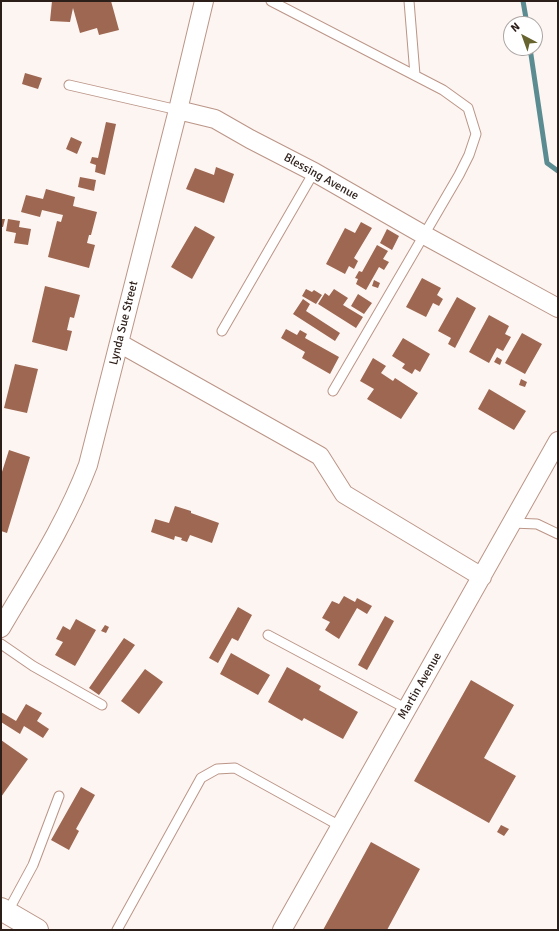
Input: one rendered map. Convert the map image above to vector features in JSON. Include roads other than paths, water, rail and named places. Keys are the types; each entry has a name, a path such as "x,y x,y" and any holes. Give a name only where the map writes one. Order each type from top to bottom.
{"main road":[{"path":"4,911 37,930"}],"street":[{"name":"Lynda Sue Street","path":"1,628 64,520 78,493 88,465 178,110 204,1"},
{"name":"Blessing Avenue","path":"178,110 215,119 314,172 424,235 558,308"},
{"path":"119,344 320,456 344,494 482,577"},
{"name":"Martin Avenue","path":"282,930 558,441"}],"lane":[{"path":"271,1 443,90 468,108 476,134 469,155 459,176 333,391"},
{"path":"409,1 415,75"},
{"name":"Blessing Avenue","path":"69,85 178,110"},
{"path":"222,331 314,172"},
{"path":"512,523 537,524 558,534"},
{"path":"268,635 407,709"},
{"path":"1,644 34,666 102,705"},
{"path":"117,930 201,778 216,769 235,768 340,826"},
{"path":"4,911 34,865 59,796"}],"waterway":[{"path":"523,1 526,16"},
{"path":"531,56 547,163 558,171"}]}
